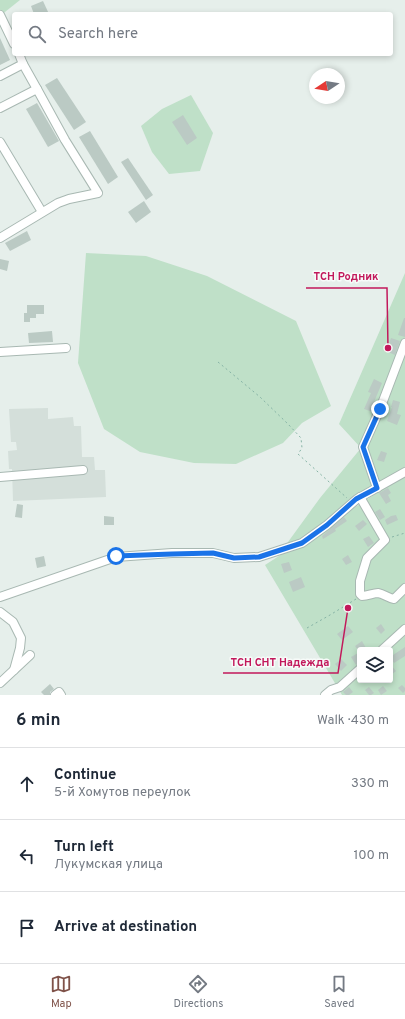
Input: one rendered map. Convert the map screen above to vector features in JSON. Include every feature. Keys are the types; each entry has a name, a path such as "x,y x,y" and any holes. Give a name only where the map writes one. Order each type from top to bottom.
{"street":[{"path":"0,15 12,40"},
{"path":"0,238 58,203 69,199 98,193 65,140 20,56"},
{"path":"0,76 23,64"},
{"path":"0,108 37,89"},
{"path":"0,142 42,212"},
{"path":"377,488 363,447 380,409 405,343"},
{"path":"0,352 66,348"},
{"path":"0,477 83,470"},
{"path":"0,597 116,556 213,553 234,558 259,557 302,543 327,525 360,497 405,472"},
{"path":"360,497 385,540 367,558 360,581 360,594 362,596 367,596 374,593 381,593 389,599 394,599 405,588"},
{"path":"0,612 13,622 21,638 14,670"},
{"path":"385,647 405,629"},
{"path":"0,684 30,655"},
{"path":"324,695 331,690 339,690 357,672"},
{"path":"55,695 59,692 61,695"}],"path":[{"path":"218,362 260,397 288,424 301,438 302,448 298,454 353,503"},
{"path":"385,540 405,533"},
{"path":"307,628 362,596"}],"shaded area":[{"path":"48,408 48,419 73,417 74,426 81,426 82,457 94,457 95,470 105,470 106,497 13,501 12,469 9,469 8,451 17,450 16,442 11,442 9,409"}],"green space":[{"path":"0,0 20,0 0,16"},
{"path":"191,95 213,133 200,171 169,174 152,152 141,126 162,109"},
{"path":"86,253 146,256 207,276 296,321 331,406 302,423 283,443 236,464 194,463 140,452 104,429 78,363"},
{"path":"405,273 405,474 280,553 320,498 361,448 339,424"},
{"path":"405,475 405,695 342,695 265,565"}],"building":[{"path":"43,1 48,12 33,12 31,6"},
{"path":"0,38 10,60 0,65"},
{"path":"57,78 86,122 74,130 45,85"},
{"path":"37,103 59,141 48,147 26,109"},
{"path":"183,115 197,138 187,145 172,122"},
{"path":"90,131 118,177 108,184 79,137"},
{"path":"128,158 153,195 146,200 121,162"},
{"path":"144,201 151,212 136,223 128,212"},
{"path":"27,231 31,240 10,251 5,243"},
{"path":"0,259 9,261 7,271 0,269"},
{"path":"27,305 44,305 44,314 36,314 36,318 30,318 30,322 24,322 24,313 27,313"},
{"path":"405,318 405,337 398,335"},
{"path":"52,331 53,342 29,343 28,333"},
{"path":"391,338 400,341 395,355 386,351"},
{"path":"374,379 382,383 374,402 377,402 373,412 364,409 371,393 368,392"},
{"path":"393,400 400,402 397,414 401,415 397,425 387,421"},
{"path":"381,451 387,453 384,462 377,460"},
{"path":"388,488 391,493 388,495 391,501 386,504 379,493"},
{"path":"17,504 23,505 22,518 15,517"},
{"path":"380,509 385,517 380,520 375,512"},
{"path":"396,515 398,520 387,525 385,520"},
{"path":"104,516 114,517 114,525 104,525"},
{"path":"344,517 347,521 335,529 336,531 323,539 322,536"},
{"path":"363,520 367,524 359,531 355,526"},
{"path":"369,536 374,543 368,547 363,539"},
{"path":"348,555 352,562 346,565 342,559"},
{"path":"44,556 46,566 37,568 35,558"},
{"path":"289,562 292,570 284,573 281,564"},
{"path":"301,577 305,587 293,592 289,582"},
{"path":"381,624 385,630 381,634 376,628"},
{"path":"348,626 353,632 342,640 337,634"},
{"path":"362,641 365,647 357,647 357,649 355,646"},
{"path":"405,647 405,656 394,663 393,655"},
{"path":"357,654 356,665 351,657"},
{"path":"341,659 347,665 341,671 335,664"},
{"path":"50,684 54,689 50,692 50,695 44,695 41,692"},
{"path":"402,685 405,688 403,693 398,688"},
{"path":"383,686 387,691 381,695 378,690"},
{"path":"349,687 353,692 346,695 343,692"},
{"path":"369,687 374,693 371,695 369,695 365,690"}],"place":[{"name":"ТСН Родник","path":"388,348"},
{"name":"ТСН СНТ Надежда","path":"348,608"}],"route":[{"path":"116,556 213,553 234,558 259,557 302,543 327,525 356,499 377,488 363,447 380,409"}]}
